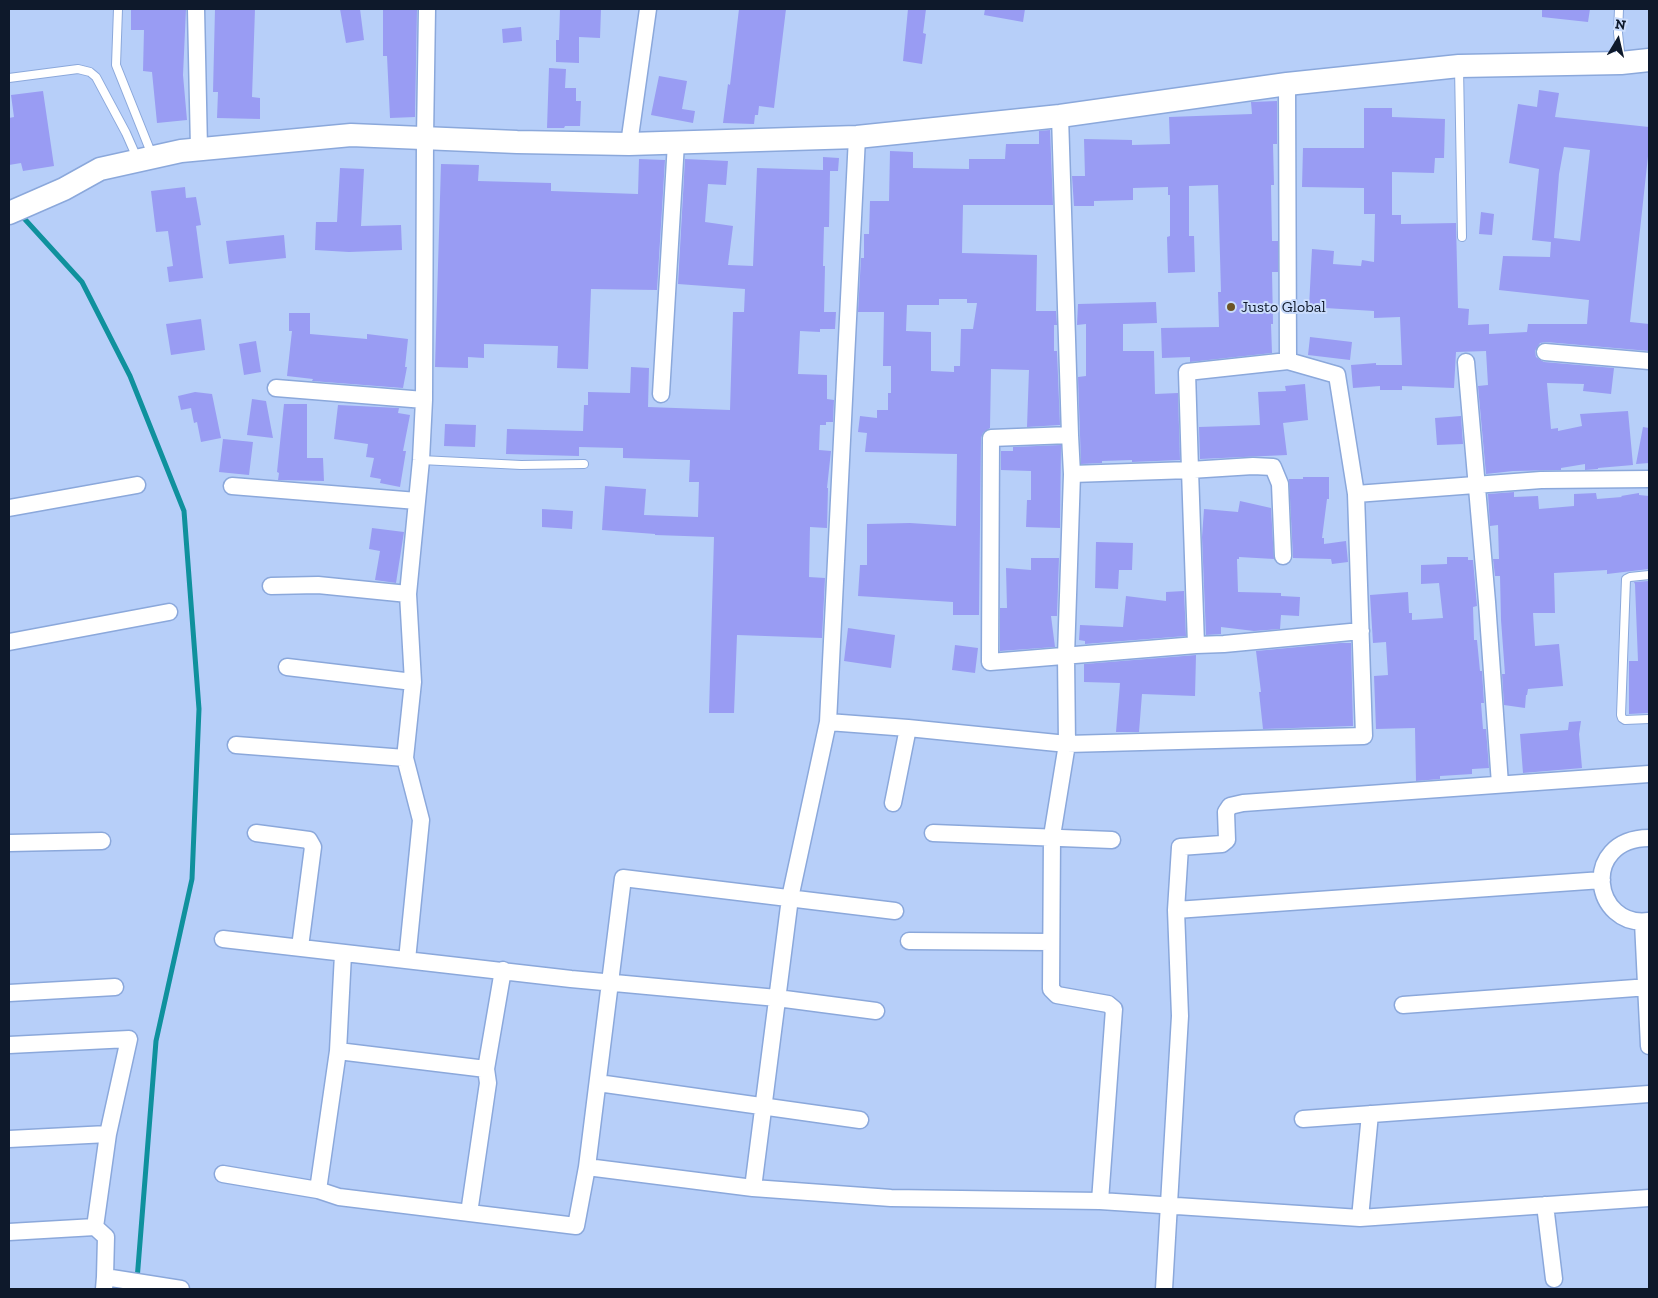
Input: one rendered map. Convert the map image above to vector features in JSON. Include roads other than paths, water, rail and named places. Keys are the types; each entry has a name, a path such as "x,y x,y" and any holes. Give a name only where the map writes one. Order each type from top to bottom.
{"street":[{"path":"196,9 199,149"},
{"path":"407,960 422,820 405,758 413,682 408,594 421,460 424,400 427,9"},
{"path":"629,144 648,9"},
{"path":"9,213 64,189 100,169 181,150 351,135 517,142 629,144 857,136 1060,116 1287,84 1459,66 1622,63 1649,60"},
{"path":"1287,84 1288,361"},
{"path":"1060,116 1072,474 1066,656 1067,744 1052,836 1050,989 1057,996 1108,1004 1114,1009 1100,1200"},
{"path":"753,1188 790,898 828,722 857,136"},
{"path":"661,394 676,143"},
{"path":"1545,352 1649,361"},
{"path":"828,722 1067,744 1364,736 1356,494 1337,375 1288,361 1187,372 1196,645"},
{"path":"1466,362 1488,612 1500,784"},
{"path":"276,388 424,400"},
{"path":"1070,435 991,438 990,662 1224,644 1361,631"},
{"path":"1072,474 1253,466 1273,467 1280,484 1283,556"},
{"path":"1356,494 1540,480 1649,479"},
{"path":"9,508 137,485"},
{"path":"232,486 417,500"},
{"path":"271,586 318,585 408,594"},
{"path":"9,642 169,612"},
{"path":"287,668 413,682"},
{"path":"893,803 908,728"},
{"path":"236,746 405,758"},
{"path":"1164,1289 1180,1016 1176,910 1180,847 1222,844 1227,840 1226,812 1230,806 1243,803 1649,774"},
{"path":"933,832 1112,840"},
{"path":"256,833 312,842 312,856 300,946"},
{"path":"1649,838 1635,838 1621,844 1611,853 1604,866 1602,880 1603,893 1609,904 1619,914 1630,920 1646,922 1649,1046"},
{"path":"9,844 102,841"},
{"path":"224,1174 318,1190 339,1197 576,1226 587,1166 623,878 895,911"},
{"path":"1176,910 1602,880"},
{"path":"223,939 300,946 344,954 611,983 777,998 876,1011"},
{"path":"909,941 1051,942"},
{"path":"318,1190 338,1051 344,954"},
{"path":"469,1213 488,1083 486,1069 504,970"},
{"path":"9,993 115,987"},
{"path":"1402,1004 1648,987"},
{"path":"9,1045 129,1039 108,1134 95,1227"},
{"path":"338,1051 486,1069"},
{"path":"598,1083 860,1120"},
{"path":"1303,1119 1649,1094"},
{"path":"1360,1218 1370,1114"},
{"path":"9,1139 108,1134"},
{"path":"587,1166 753,1188 891,1198 1100,1200 1360,1218 1649,1198"},
{"path":"1544,1205 1554,1279"},
{"path":"9,1232 95,1227 106,1237 104,1283 136,1282 181,1289"}],"lane":[{"path":"118,9 116,65 145,159"},
{"path":"1619,9 1618,33 1622,63"},
{"path":"1459,66 1462,238"},
{"path":"9,78 78,70 90,72 96,77 126,133 145,159"},
{"path":"421,460 521,465 584,464"},
{"path":"1649,575 1630,577 1626,580 1621,715 1625,720 1649,719"}],"waterway":[{"path":"21,215 82,282 130,376 184,511 199,709 192,879 156,1041 137,1280"}],"place":[{"name":"Justo Global","path":"1231,307"}]}
